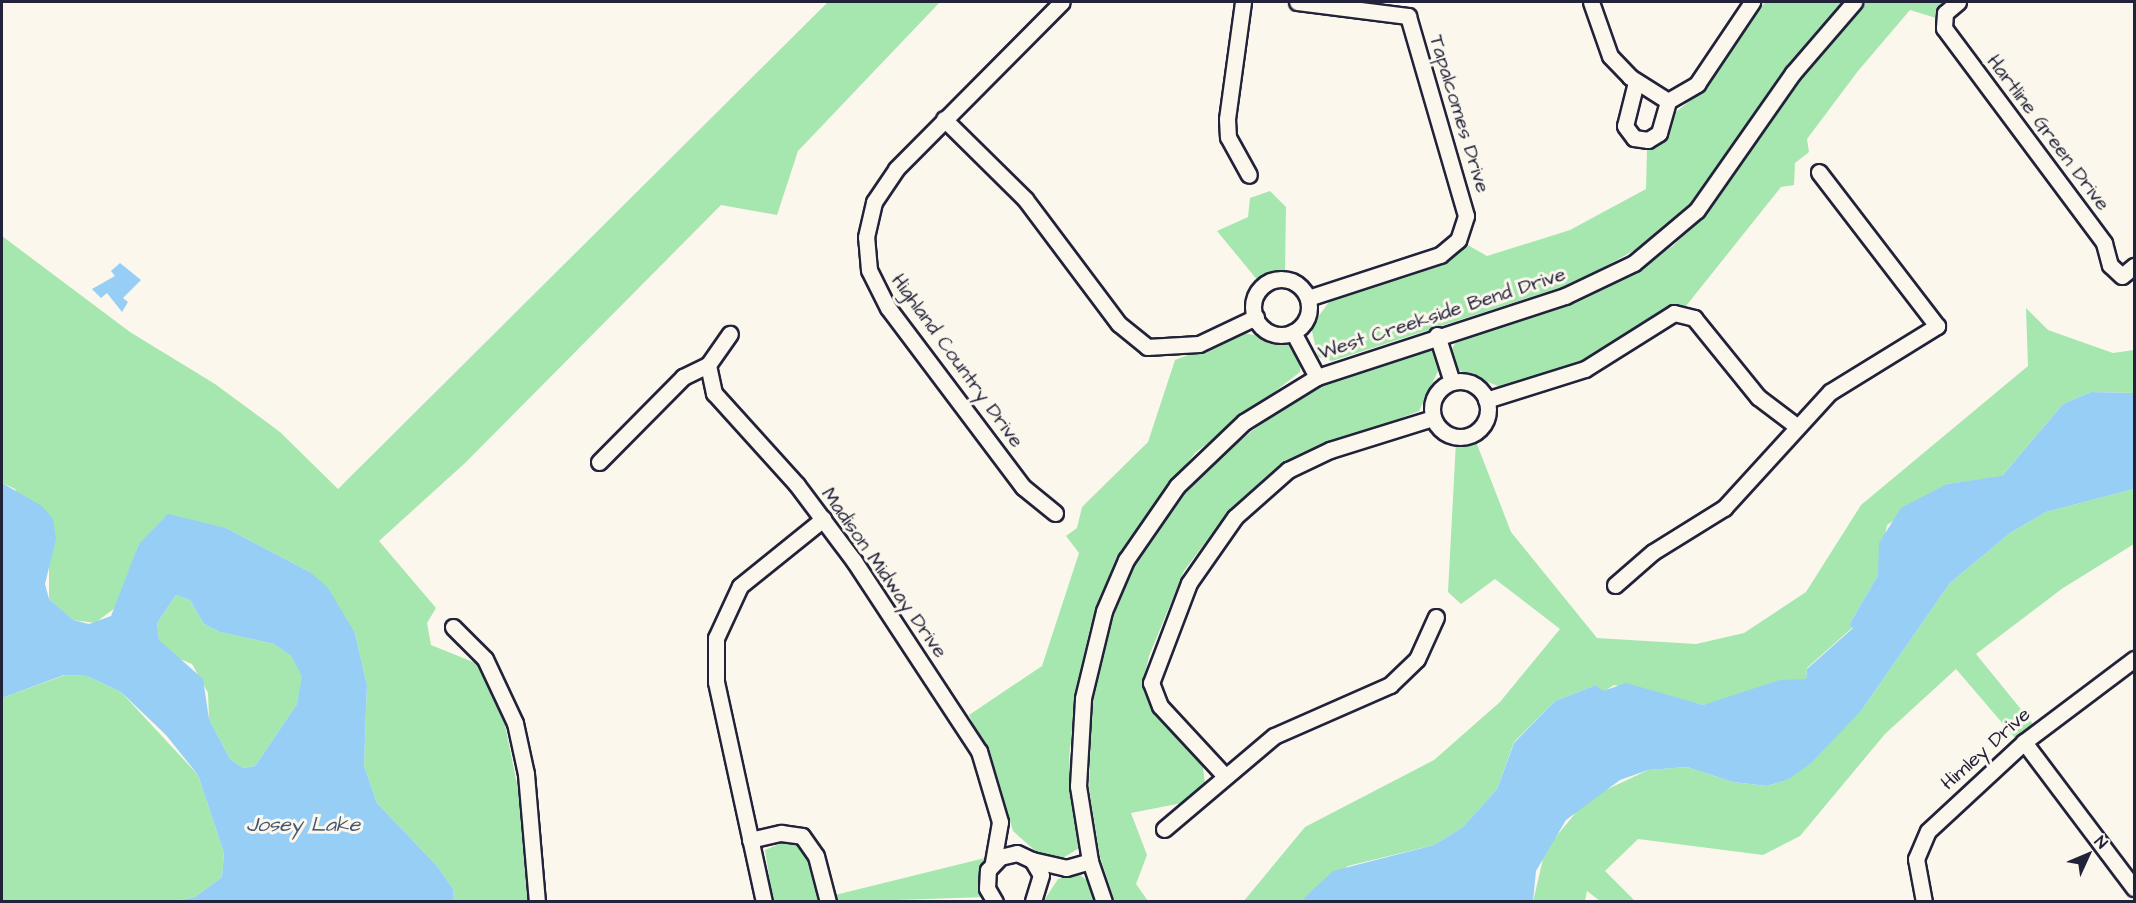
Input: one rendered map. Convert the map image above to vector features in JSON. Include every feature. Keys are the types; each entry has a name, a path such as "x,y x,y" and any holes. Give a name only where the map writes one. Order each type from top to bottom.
{"street":[{"name":"Highland Country Drive","path":"1054,513 1016,478 888,308 868,270 866,237 874,202 944,119 1062,2"},
{"path":"1243,2 1227,119 1228,137 1249,175"},
{"name":"Tapalcomes Drive","path":"1297,2 1408,16 1464,200 1464,230 1440,255 1308,298"},
{"path":"1591,2 1610,56 1636,82 1668,101"},
{"path":"1636,82 1625,126 1634,138 1648,140 1659,133 1668,101 1697,84 1752,2"},
{"name":"West Creekside Bend Drive","path":"1104,902 1090,861 1078,786 1083,698 1104,611 1126,560 1158,510 1210,450 1280,396 1317,377 1600,282 1666,239 1697,210 1793,73 1854,2"},
{"name":"Hartline Green Drive","path":"1958,2 1945,13 1944,28 2122,276 2134,266"},
{"path":"944,119 1025,199 1119,324 1140,342 1180,349 1256,317"},
{"path":"1615,585 1653,552 1724,508 1795,425 1851,376 1937,326 1819,172"},
{"path":"1289,280 1308,298 1307,318 1293,332 1268,331 1256,317 1254,301 1267,283 1289,280"},
{"path":"1486,400 1585,369 1674,313 1694,318 1758,397 1795,425"},
{"path":"1293,332 1317,377"},
{"path":"599,462 683,377 708,365 730,334"},
{"path":"1437,335 1452,382"},
{"name":"Madison Midway Drive","path":"708,365 714,393 823,519 973,742 1000,822 1029,858"},
{"path":"1452,382 1473,384 1486,400 1485,421 1469,435 1448,434 1433,418 1437,392 1452,382"},
{"path":"1224,775 1160,706 1151,683 1164,638 1193,574 1235,517 1288,470 1330,450 1433,418"},
{"path":"764,902 716,682 716,638 740,586 823,519"},
{"path":"1164,829 1224,775 1274,736 1390,685 1417,659 1436,617"},
{"path":"453,627 485,659 515,723 526,774 537,902"},
{"name":"Himley Drive","path":"1924,902 1916,859 1928,831 2024,742 2134,658"},
{"path":"2024,742 2134,888"},
{"name":"Madison Midway Drive","path":"995,902 986,878 993,862 1000,822"},
{"path":"750,840 781,833 802,836 816,856 828,902"},
{"path":"993,862 1008,853 1066,868"},
{"path":"1029,858 1041,875 1036,898"},
{"path":"1036,898 1066,868 1090,861"}],"green space":[{"path":"828,2 940,2 798,151 777,215 721,205 465,463 379,541 436,608 427,623 431,645 478,664 505,725 518,789 528,901 454,901 453,889 438,867 377,803 364,766 367,685 355,633 310,572 226,528 139,544 119,605 95,623 72,620 49,599 49,562 15,489 2,483 2,236 130,332 215,384 280,432 338,489"},
{"path":"1765,2 1844,2 1796,56 1717,172 1685,211 1646,244 1575,283 1332,361 1318,357 1311,327 1331,299 1440,263 1466,244 1487,256 1570,230 1646,189 1647,149 1666,139 1676,112 1708,86"},
{"path":"1866,2 1942,2 1936,18 1910,10 1858,71 1807,139 1809,152 1795,163 1794,185 1781,187 1682,311 1580,364 1503,388 1458,370 1451,351 1458,338 1589,296 1673,246 1717,200 1812,62"},
{"path":"1270,191 1286,207 1285,272 1259,282 1217,231 1248,217 1250,198"},
{"path":"2026,308 2048,330 2113,353 2134,350 2134,393 2091,392 2063,404 2001,477 1947,484 1887,525 1878,575 1849,625 1853,627 1807,668 1806,679 1703,705 1614,685 1603,692 1596,685 1555,701 1514,742 1497,789 1463,827 1434,845 1348,866 1301,901 1243,902 1305,827 1434,760 1500,702 1560,629 1495,579 1461,604 1448,592 1456,441 1475,439 1511,532 1597,638 1696,644 1744,633 1806,592 1861,505 2028,366"},
{"path":"1245,333 1291,344 1301,359 1300,372 1195,453 1128,541 1090,628 1077,686 1069,758 1079,848 1058,861 1040,855 1013,831 993,763 969,715 1042,666 1079,553 1066,536 1077,528 1082,507 1148,442 1175,360"},
{"path":"1421,347 1434,352 1440,367 1419,411 1279,465 1231,508 1184,571 1149,656 1143,683 1153,711 1203,767 1205,784 1182,803 1131,813 1147,855 1136,884 1148,901 1115,902 1100,857 1089,788 1092,705 1105,641 1126,582 1156,527 1195,477 1294,397 1349,370"},
{"path":"2134,489 2134,544 2063,588 1976,654 2033,724 2016,739 1956,669 1885,734 1800,836 1763,855 1638,839 1605,871 1635,901 1600,901 1587,891 1585,901 1533,902 1545,850 1587,799 1648,770 1687,767 1733,782 1767,786 1787,780 1861,711 1950,583 2010,533 2046,512"},
{"path":"176,595 190,600 204,624 220,632 274,644 291,656 303,676 297,704 255,766 243,768 230,759 209,719 208,693 192,664 170,655 159,640 157,623"},
{"path":"65,675 87,676 121,692 198,775 224,853 222,877 195,897 176,901 2,901 2,698"},
{"path":"791,839 805,846 822,901 773,901 765,850"},
{"path":"993,856 986,897 837,902 835,895"},
{"path":"1079,874 1090,883 1096,902 1043,902 1058,879"}],"water":[{"path":"120,263 141,280 123,298 128,302 122,312 107,293 101,298 92,289 115,276 111,271"},
{"path":"2091,392 2134,393 2134,489 2046,512 2010,533 1950,583 1861,711 1810,764 1787,780 1767,786 1733,782 1687,767 1648,770 1620,780 1566,820 1536,871 1533,901 1301,901 1333,871 1434,845 1463,827 1497,789 1514,743 1555,701 1596,685 1603,691 1626,683 1703,705 1780,680 1806,679 1807,669 1853,628 1849,625 1878,575 1879,543 1901,508 1947,484 2002,476 2063,404"},
{"name":"Josey Lake","path":"2,483 42,506 53,519 56,539 45,584 49,599 73,620 89,624 111,616 139,544 168,514 226,528 310,572 328,588 355,633 367,685 364,766 377,803 438,867 453,889 454,901 176,901 195,897 222,877 224,853 198,775 166,735 121,692 87,676 64,675 2,698","holes":["176,595 190,600 204,624 220,632 274,644 291,656 302,676 297,704 255,766 243,768 230,759 209,719 203,679 159,640 157,623"]}]}
